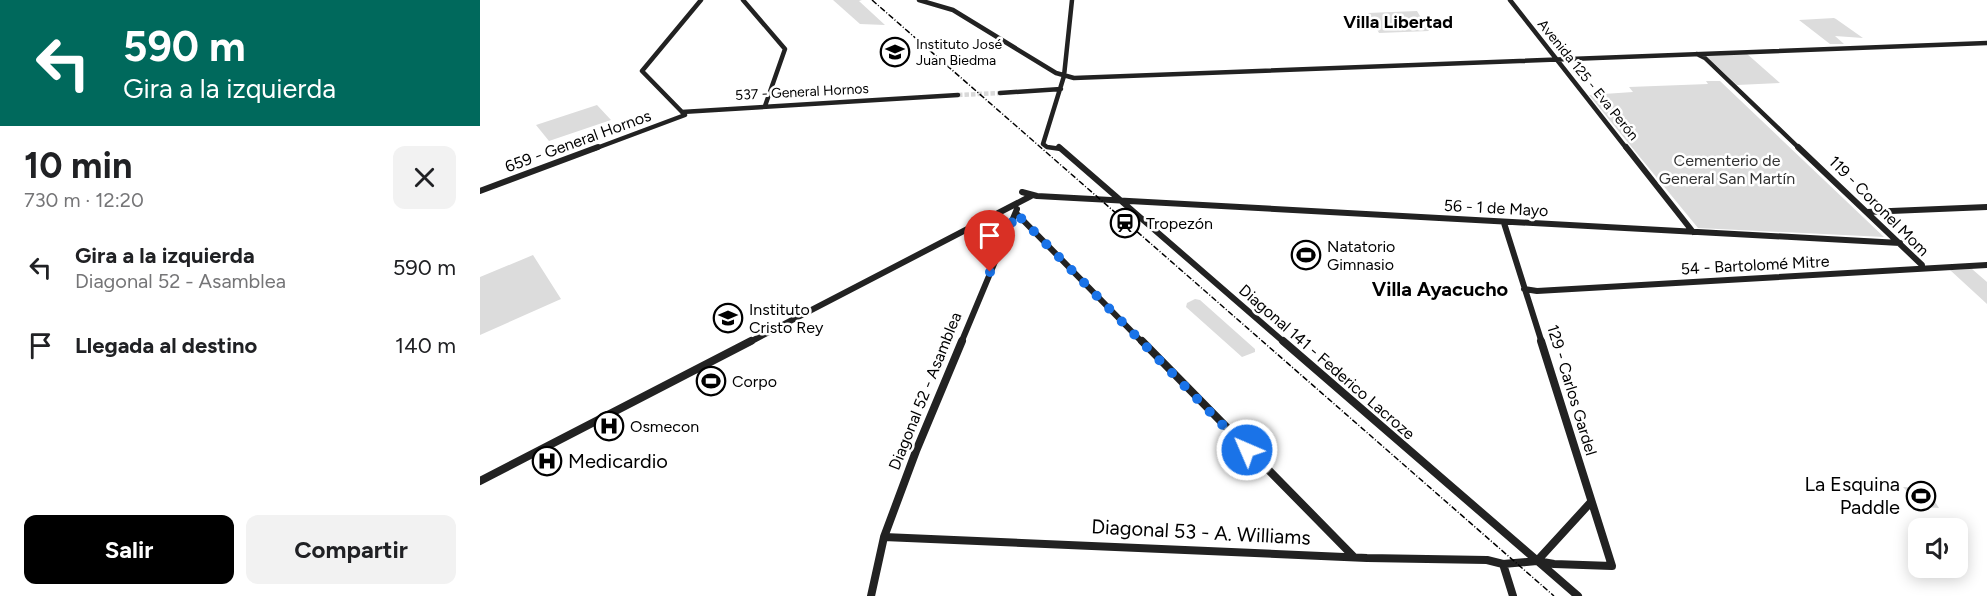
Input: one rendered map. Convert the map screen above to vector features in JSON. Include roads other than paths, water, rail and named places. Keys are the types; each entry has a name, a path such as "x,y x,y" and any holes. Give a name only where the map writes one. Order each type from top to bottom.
{"street":[{"path":"683,113 642,71 701,0"},
{"path":"743,0 784,49 765,106"},
{"path":"919,0 953,10 1066,77 1987,42"},
{"path":"1000,93 1061,89 1066,77 1072,0"},
{"name":"Avenida 125 - Eva Perón","path":"1510,0 1693,232"},
{"path":"1555,58 1987,42"},
{"name":"119 - Coronel Mom","path":"1696,54 1705,58 1922,268"},
{"name":"Diagonal 141 - Federico Lacroze","path":"1061,89 1043,144 1047,147 1059,147 1578,596"},
{"name":"537 - General Hornos","path":"683,113 958,95"},
{"name":"659 - General Hornos","path":"480,190 683,113"},
{"path":"1022,192 1037,196"},
{"path":"480,481 1002,210 1037,196"},
{"name":"56 - 1 de Mayo","path":"1037,196 1898,243"},
{"name":"Diagonal 52 - Asamblea","path":"870,596 884,537 947,374 1014,217 1018,202"},
{"path":"1866,212 1987,207"},
{"path":"1002,210 1012,211 1014,217 1354,557"},
{"name":"129 - Carlos Gardel","path":"1504,222 1612,566"},
{"name":"54 - Bartolomé Mitre","path":"1524,289 1537,291 1987,265"},
{"path":"1537,561 1591,502"},
{"name":"Diagonal 53 - A. Williams","path":"884,537 1367,558 1487,560 1503,564 1537,561 1554,564 1612,566"},
{"path":"1503,564 1513,596"}],"tunnel":[{"path":"958,95 1000,93"}],"railway":[{"path":"872,0 1554,596"}],"place":[{"name":"Instituto José Juan Biedma","path":"895,52"},
{"name":"Tropezón","path":"1125,223"},
{"name":"Natatorio Gimnasio","path":"1306,255"},
{"name":"Instituto Cristo Rey","path":"728,318"},
{"name":"Corpo","path":"711,381"},
{"name":"Osmecon","path":"609,426"},
{"name":"Medicardio","path":"547,461"},
{"name":"La Esquina Paddle","path":"1921,496"}],"district":[{"name":"Villa Libertad","path":"1398,22"},
{"name":"Villa Ayacucho","path":"1440,289"}],"park label":[{"name":"Cementerio de General San Martín","path":"1727,169"}]}
